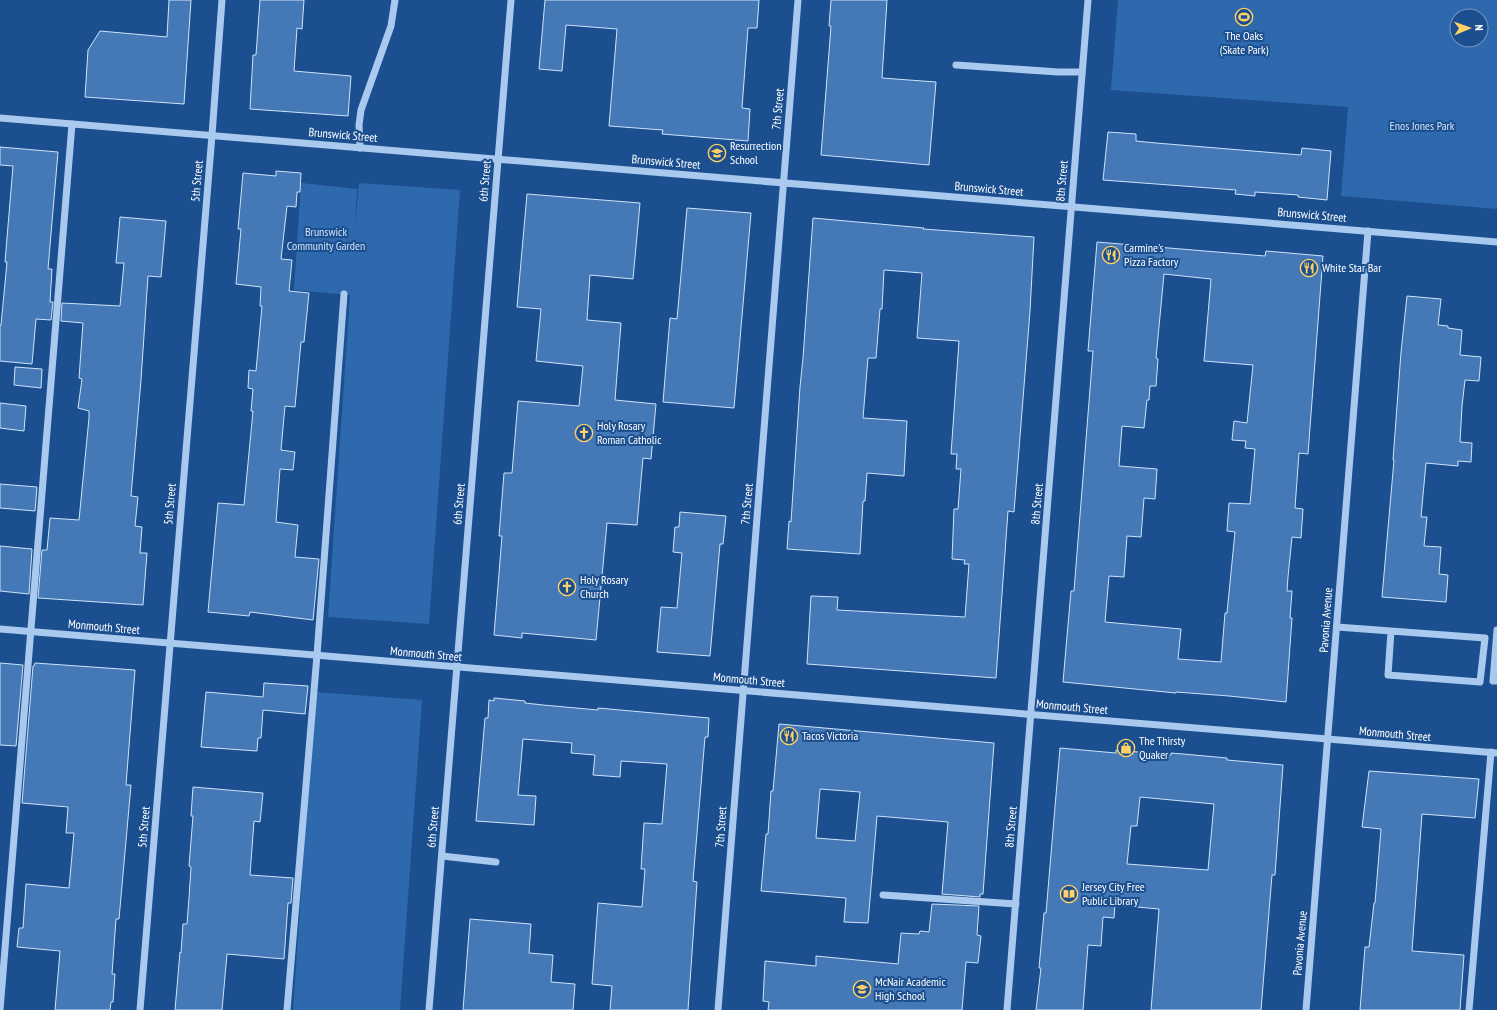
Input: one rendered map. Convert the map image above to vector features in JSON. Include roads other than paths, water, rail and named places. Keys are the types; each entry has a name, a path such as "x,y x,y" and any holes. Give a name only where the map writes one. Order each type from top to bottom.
{"street":[{"name":"5th Street","path":"140,1010 222,0"},
{"path":"360,148 359,125 361,110 391,26 395,0"},
{"name":"6th Street","path":"429,1010 511,0"},
{"name":"7th Street","path":"718,1010 798,0"},
{"name":"8th Street","path":"1007,1010 1088,0"},
{"path":"956,65 1058,72 1082,72"},
{"name":"Brunswick Street","path":"0,118 1497,242"},
{"path":"0,1010 72,124"},
{"name":"Pavonia Avenue","path":"1306,1010 1368,231"},
{"path":"287,1010 317,656 344,294"},
{"path":"1337,627 1391,631 1485,638 1480,682 1388,675 1391,631"},
{"name":"Monmouth Street","path":"0,629 1494,753"},
{"path":"1497,630 1493,681 1497,681"},
{"path":"1469,1010 1494,753"},
{"path":"442,856 496,862"},
{"path":"883,895 1016,904"}],"place":[{"name":"The Oaks (Skate Park)","path":"1244,17"},
{"name":"Resurrection School","path":"717,153"},
{"name":"Carmine's Pizza Factory","path":"1111,255"},
{"name":"White Star Bar","path":"1309,268"},
{"name":"Holy Rosary Roman Catholic","path":"584,433"},
{"name":"Holy Rosary Church","path":"567,587"},
{"name":"Tacos Victoria","path":"789,736"},
{"name":"The Thirsty Quaker","path":"1126,748"},
{"name":"Jersey City Free Public Library","path":"1069,894"},
{"name":"McNair Academic High School","path":"862,989"}],"park label":[{"name":"Enos Jones Park","path":"1422,126"},
{"name":"Brunswick Community Garden","path":"326,239"}]}
